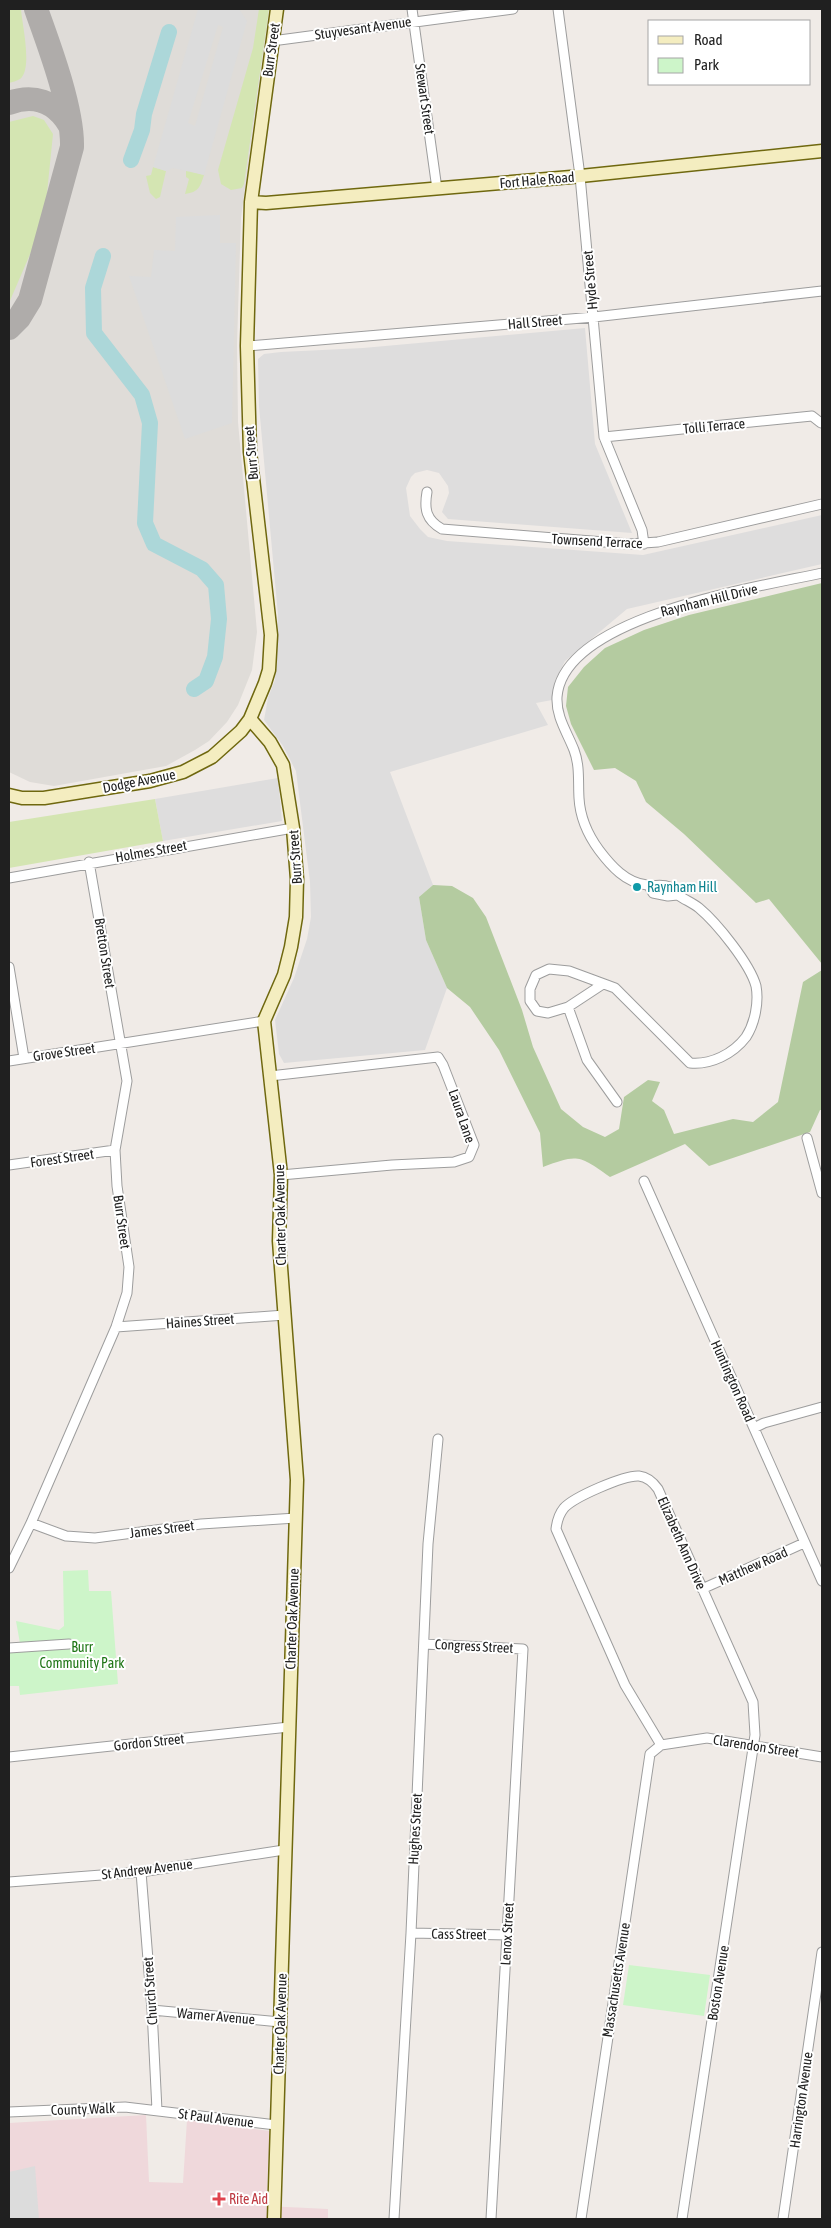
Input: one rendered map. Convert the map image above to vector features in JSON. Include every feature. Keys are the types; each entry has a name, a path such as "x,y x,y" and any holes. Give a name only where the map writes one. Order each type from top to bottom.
{"street":[{"name":"Burr Street","path":"264,1021 284,975 296,917 298,879 293,828 283,765 270,742 250,719 269,670 271,634 250,452 247,346 251,202 277,9"},
{"name":"Stewart Street","path":"412,9 438,189"},
{"name":"Stuyvesant Avenue","path":"272,40 513,9"},
{"name":"Hyde Street","path":"558,9 580,176 604,437 642,530 644,544"},
{"name":"Fort Hale Road","path":"251,202 266,203 438,189 822,151"},
{"name":"Hall Street","path":"247,346 594,317 822,291"},
{"name":"Tolli Terrace","path":"604,437 812,416 821,423"},
{"name":"Townsend Terrace","path":"427,492 425,505 427,514 434,524 442,529 644,544 822,504"},
{"name":"Raynham Hill Drive","path":"603,984 568,1007 548,1014 537,1011 530,1001 530,989 536,975 549,969 558,969 588,977 615,988 690,1063 700,1064 719,1058 742,1041 750,1030 757,1005 755,984 747,968 714,924 699,908 677,895 671,888 658,883 649,886 619,874 599,850 587,829 579,799 578,761 557,710 557,696 564,673 571,662 587,649 646,617 684,604 822,573"},
{"name":"Dodge Avenue","path":"9,795 22,798 44,798 150,781 183,772 220,751 250,719"},
{"name":"Holmes Street","path":"9,878 89,862 293,828"},
{"name":"Bretton Street","path":"89,862 120,1045"},
{"path":"9,967 24,1058"},
{"path":"568,1007 586,1060 617,1102"},
{"path":"120,1045 264,1021"},
{"name":"Charter Oak Avenue","path":"264,1021 281,1175 279,1241 297,1480 274,2219"},
{"name":"Burr Street","path":"9,1568 31,1523 116,1327 127,1293 129,1267 117,1186 115,1150 127,1090 120,1045"},
{"name":"Grove Street","path":"9,1061 120,1045"},
{"name":"Laura Lane","path":"270,1076 438,1057 443,1065 474,1145 469,1157 454,1162 392,1165 281,1175"},
{"path":"807,1138 822,1193"},
{"name":"Forest Street","path":"9,1165 115,1150"},
{"name":"Huntington Road","path":"644,1181 822,1581"},
{"name":"Haines Street","path":"116,1327 284,1315"},
{"path":"754,1428 764,1423 822,1407"},
{"name":"Hughes Street","path":"394,2219 410,1933 428,1544 435,1491 438,1439"},
{"name":"Elizabeth Ann Drive","path":"661,1746 624,1685 558,1536 557,1522 561,1512 570,1503 622,1478 634,1476 647,1478 658,1489 702,1588 752,1702 755,1736 753,1747"},
{"name":"James Street","path":"31,1523 66,1536 95,1538 200,1524 296,1518"},
{"name":"Matthew Road","path":"702,1588 804,1543"},
{"path":"9,1648 69,1644"},
{"name":"Congress Street","path":"424,1644 523,1649"},
{"name":"Lenox Street","path":"491,2219 523,1649"},
{"name":"Gordon Street","path":"9,1757 289,1727"},
{"name":"Clarendon Street","path":"661,1746 707,1738 822,1757"},
{"name":"Massachusetts Avenue","path":"581,2219 650,1754 661,1746"},
{"name":"Boston Avenue","path":"682,2219 753,1747"},
{"name":"St Andrew Avenue","path":"9,1882 141,1872 284,1850"},
{"name":"Church Street","path":"141,1872 152,2010 156,2110"},
{"name":"Cass Street","path":"410,1933 508,1935"},
{"name":"Harrington Avenue","path":"783,2219 822,1956"},
{"name":"Warner Avenue","path":"152,2010 280,2022"},
{"name":"County Walk","path":"9,2112 125,2108 156,2110"},
{"name":"St Paul Avenue","path":"156,2110 276,2125"}],"shaded area":[{"path":"9,9 269,9 241,218 237,345 238,422 257,632 252,670 238,705 227,722 209,741 195,750 166,766 54,786 30,782 9,772"},
{"path":"198,9 239,9 247,21 204,175 173,168 166,171 153,167","holes":["218,25 223,27 195,126 188,123"]},
{"path":"220,215 220,243 236,243 232,423 185,439 129,276 151,277 154,250 175,251 176,217"},
{"path":"585,328 595,444 632,533 448,519 442,512 449,493 448,486 439,473 427,470 415,473 406,488 410,516 428,537 447,541 643,555 822,515 822,564 627,609 565,661 556,678 552,700 536,703 548,725 390,772 433,885 419,897 426,940 447,988 425,1050 284,1063 279,1054 275,1020 294,978 307,939 311,917 310,882 296,771 283,746 264,720 268,698 275,680 278,615 259,406 258,359 264,354 281,352 363,348"},
{"path":"278,778 282,821 163,841 155,799"},
{"path":"146,2115 149,2182 183,2183 187,2120 270,2131 266,2206 328,2209 328,2219 9,2219 9,2123"},
{"path":"35,2166 39,2219 9,2219 9,2172"}],"green space":[{"path":"9,9 21,9 25,35 26,66 24,74 20,79 9,83"},
{"path":"259,9 269,9 244,184 242,188 231,190 221,184 218,170 253,48"},
{"path":"33,116 44,120 53,134 46,203 37,238 9,303 9,122"},
{"path":"153,167 166,171 160,197 156,199 150,193 146,176 151,175"},
{"path":"186,170 204,175 198,188 193,192 185,194 189,179 186,177"},
{"path":"822,583 822,964 769,899 756,903 684,834 646,802 636,781 615,768 594,770 571,724 566,706 568,687 584,667 605,648 644,630 689,615"},
{"path":"155,799 163,841 9,868 9,822"},
{"path":"433,885 452,886 473,898 486,917 522,1010 533,1047 561,1109 583,1127 605,1137 619,1129 624,1097 648,1080 660,1082 652,1101 664,1110 674,1134 733,1119 753,1122 778,1102 803,982 822,970 822,1110 820,1110 810,1132 709,1166 685,1144 610,1177 591,1164 578,1159 564,1160 543,1167 540,1133 499,1050 470,1007 447,988 426,940 419,897"},
{"name":"Burr Community Park","path":"88,1570 89,1591 111,1591 118,1684 20,1695 19,1686 9,1686 9,1651 21,1649 16,1621 59,1630 64,1626 63,1571"},
{"path":"629,1965 710,1975 704,2016 623,2005"}],"waterway":[{"path":"131,160 142,130 144,114 169,32"},
{"path":"103,256 93,288 94,333 142,395 150,423 145,523 154,544 202,569 216,585 219,619 215,657 206,681 194,689"}],"taxiway":[{"path":"9,328 19,318 30,300 72,147 69,114 53,58 36,9"},
{"path":"9,103 27,99 43,102 57,110 69,124"}],"place":[{"name":"Raynham Hill","path":"637,887"},
{"name":"Rite Aid","path":"219,2199"}]}
